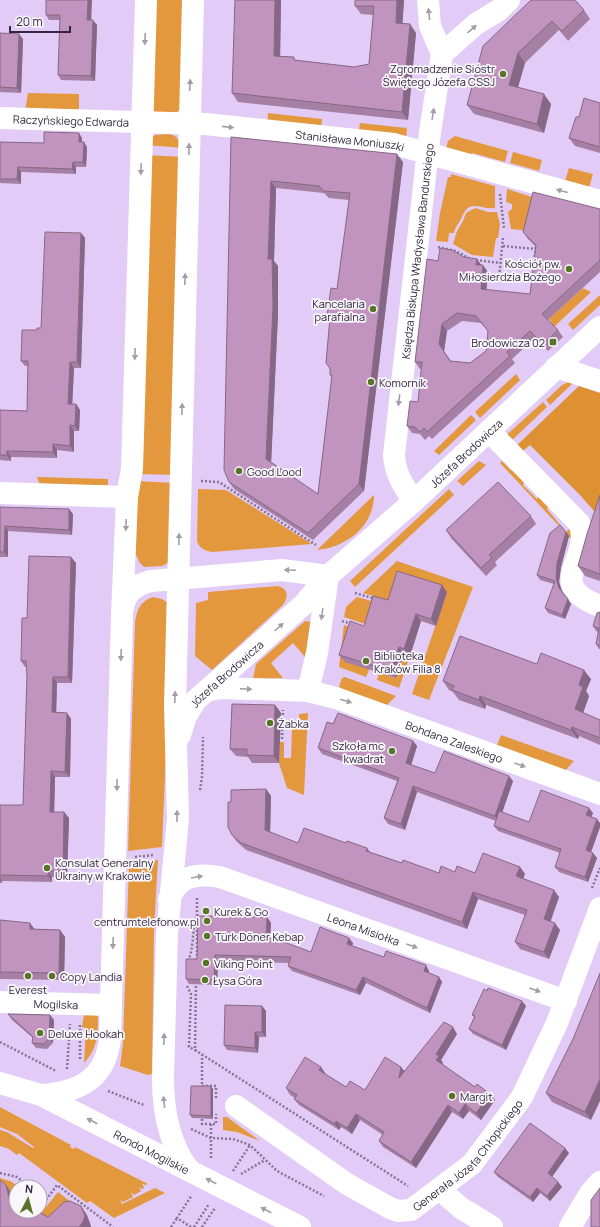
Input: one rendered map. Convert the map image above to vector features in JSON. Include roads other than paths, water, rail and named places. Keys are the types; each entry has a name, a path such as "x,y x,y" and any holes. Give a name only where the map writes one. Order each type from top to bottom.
{"street":[{"path":"0,1074 41,1095 60,1093 80,1086 96,1074 104,1062 110,1045 122,616 127,497 132,469 146,0"},
{"path":"189,1170 178,1153 179,1127 164,1100 163,1078 170,900 178,819 175,706 193,0"},
{"path":"428,0 430,26 442,54 476,24 499,10 509,0"},
{"name":"Księdza Biskupa Władysława Bandurskiego","path":"414,500 400,480 394,464 394,455 428,153 442,54"},
{"name":"Raczyńskiego Edwarda","path":"0,118 189,124"},
{"name":"Stanisława Moniuszki","path":"189,124 394,144 600,201"},
{"name":"Józefa Brodowicza","path":"176,750 186,716 196,700 304,604 328,576 414,500 600,327"},
{"path":"556,367 600,381"},
{"path":"489,431 579,523 582,539 572,574 572,585 582,598 600,606"},
{"path":"0,493 127,497"},
{"path":"122,616 126,596 134,588 151,581 282,570 328,576 317,653 308,692"},
{"name":"Bohdana Zaleskiego","path":"208,690 222,688 308,692 352,703 600,794"},
{"name":"Leona Misiołka","path":"170,900 173,889 179,882 186,879 208,875 220,877 566,1001"},
{"name":"Generała Józefa Chłopickiego","path":"223,1105 347,1184 390,1208 398,1211 411,1210 472,1164 522,1097 548,1044 566,1001 595,901"},
{"name":"Mogilska","path":"0,1002 111,1005"},
{"name":"Rondo Mogilskie","path":"0,1083 41,1095 300,1227"},
{"path":"570,1227 591,1192 600,1182"},
{"path":"433,1194 461,1208 492,1227"}],"place":[{"name":"Zgromadzenie Sióstr Świętego Józefa CSSJ","path":"503,74"},
{"name":"Kościół pw. Miłosierdzia Bożego","path":"569,269"},
{"name":"Kancelaria parafialna","path":"373,309"},
{"name":"Brodowicza 02","path":"553,342"},
{"name":"Komornik","path":"371,382"},
{"name":"Good Lood","path":"239,471"},
{"name":"Biblioteka Kraków Filia 8","path":"366,661"},
{"name":"Żabka","path":"270,723"},
{"name":"Szkoła mc kwadrat","path":"392,751"},
{"name":"Konsulat Generalny Ukrainy w Krakowie","path":"47,868"},
{"name":"Kurek & Go","path":"206,911"},
{"name":"centrumtelefonow.pl","path":"207,921"},
{"name":"Türk Döner Kebap","path":"207,936"},
{"name":"Viking Point","path":"206,963"},
{"name":"Everest","path":"28,976"},
{"name":"Copy Landia","path":"52,976"},
{"name":"Łysa Góra","path":"205,980"},
{"name":"Deluxe Hookah","path":"40,1033"},
{"name":"Margit","path":"452,1096"}]}
